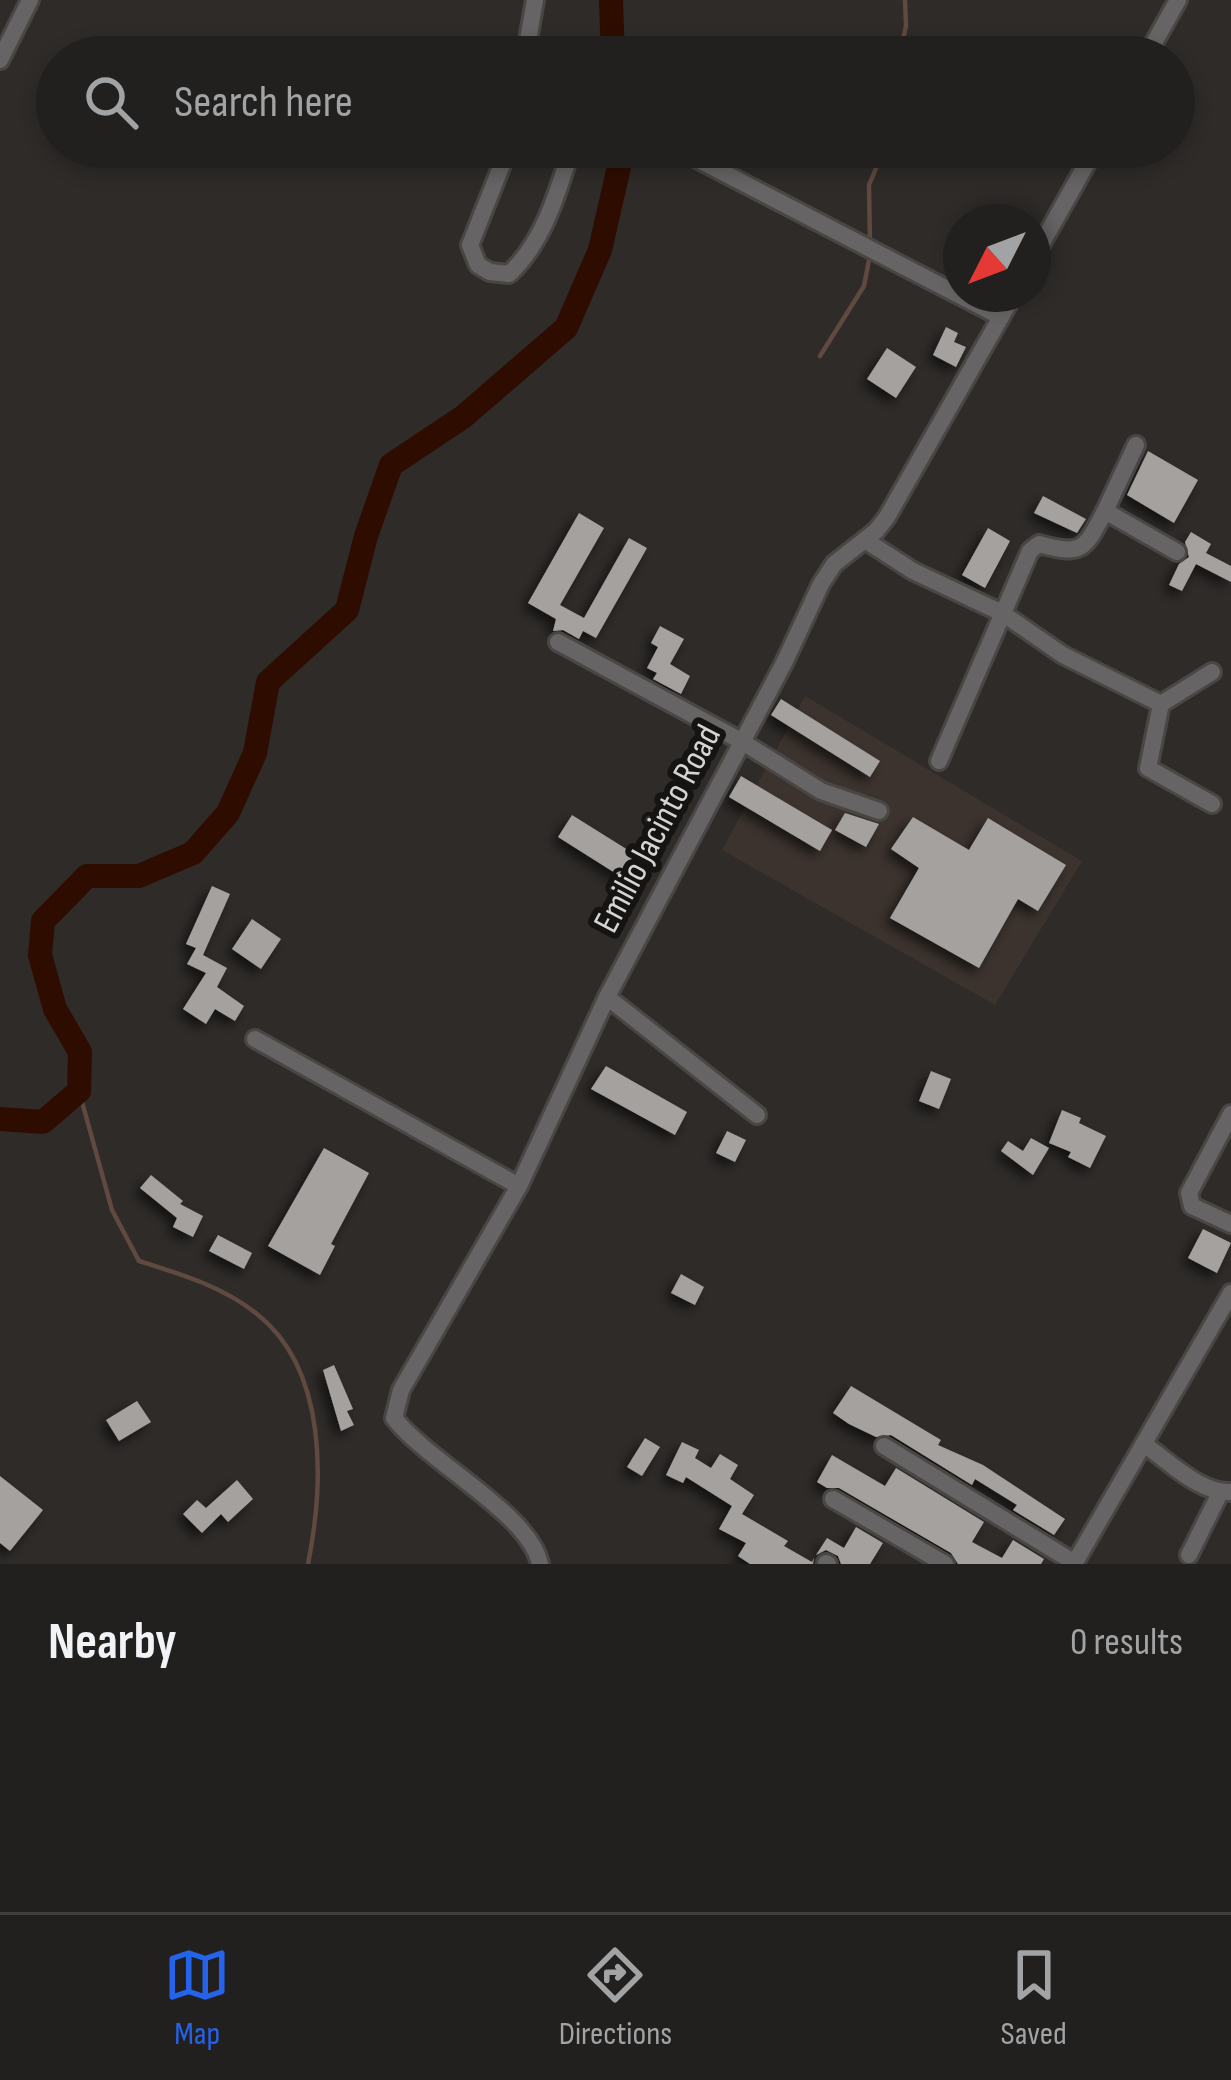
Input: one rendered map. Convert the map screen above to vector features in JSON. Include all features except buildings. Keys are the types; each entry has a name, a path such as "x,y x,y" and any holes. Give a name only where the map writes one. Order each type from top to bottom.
{"street":[{"path":"0,60 31,0"},
{"path":"529,36 535,0"},
{"path":"1158,36 1178,0"},
{"path":"501,168 470,245 478,265 509,274 525,259 565,168"},
{"path":"714,168 1000,317"},
{"path":"1051,227 1084,168"},
{"name":"Emilio Jacinto Road","path":"540,1564 537,1550 517,1524 412,1442 394,1418 401,1390 519,1186 607,997 820,584 834,564 887,517 1003,312"},
{"path":"939,761 1030,551 1039,544 1065,551 1087,546 1136,445"},
{"path":"1105,511 1177,552"},
{"path":"865,540 913,571 1002,613 1063,655 1161,704"},
{"path":"558,642 741,741 821,791 879,811"},
{"path":"1212,672 1161,704 1148,768 1212,805"},
{"path":"607,997 757,1115"},
{"path":"255,1039 519,1186"},
{"path":"1231,1114 1189,1192 1192,1206 1231,1224"},
{"path":"884,1446 1075,1563 1231,1293"},
{"path":"1144,1444 1226,1492 1189,1555"},
{"path":"833,1499 945,1564"}],"shaded area":[{"path":"805,696 1082,861 995,1005 722,850"}],"waterway":[{"path":"611,0 612,36"},
{"path":"904,36 905,0"},
{"path":"0,1119 43,1122 79,1091 80,1052 55,1009 40,955 43,921 87,876 139,876 193,853 228,813 255,753 268,682 347,610 391,465 463,417 566,328 600,250 619,168"},
{"path":"870,244 869,185 876,168"},
{"path":"820,356 864,286 870,255"},
{"path":"79,1091 112,1210 139,1261 200,1282 244,1304 280,1338 297,1365 309,1397 318,1465 308,1564"}]}
